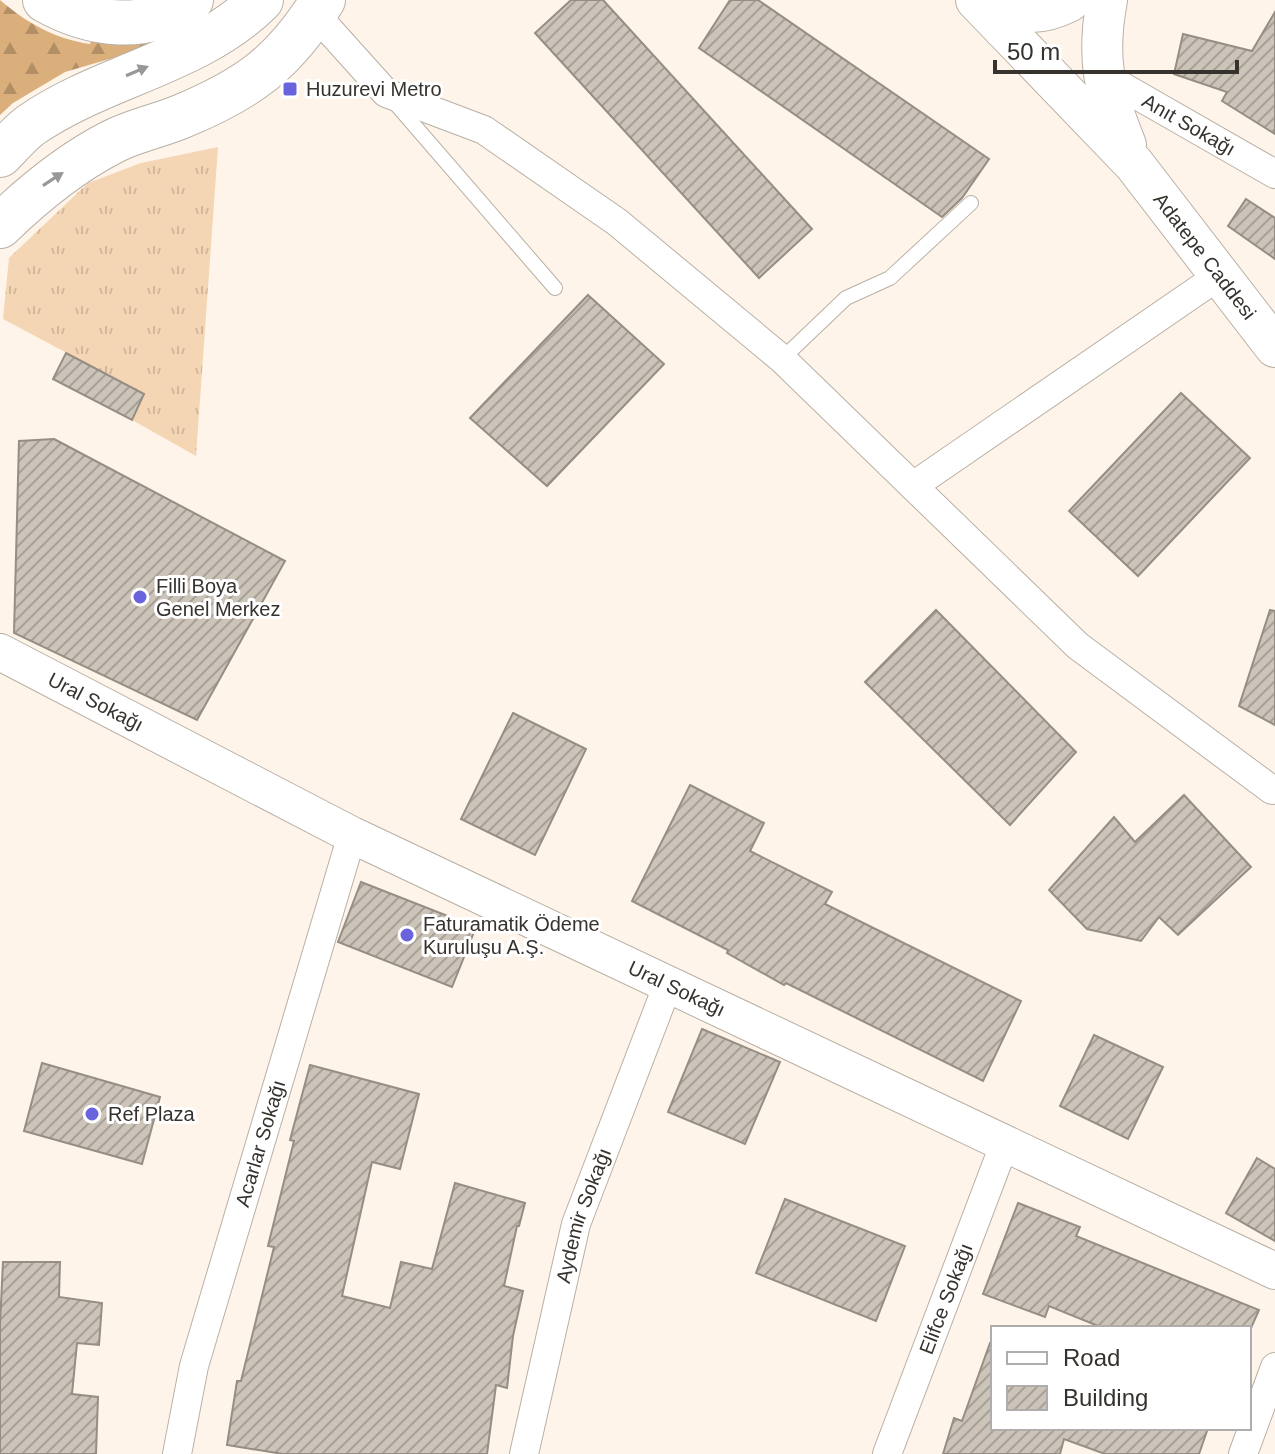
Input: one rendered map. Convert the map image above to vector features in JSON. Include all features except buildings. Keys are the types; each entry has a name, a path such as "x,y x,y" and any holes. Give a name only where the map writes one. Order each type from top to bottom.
{"main road":[{"path":"45,0 90,19 134,23 174,14 191,0"},
{"path":"0,155 30,126 90,91 207,41 261,0"},
{"name":"Adatepe Caddesi","path":"976,0 1134,164 1275,347"},
{"path":"986,0 1030,12 1055,7 1068,0"},
{"name":"Adatepe Caddesi","path":"1107,0 1101,43 1102,75 1113,113 1134,164"},
{"path":"0,226 38,188 113,141 182,116 254,81 277,60 319,7"},
{"path":"0,175 39,143 101,116 254,81"}],"street":[{"path":"319,7 386,93 484,130 617,222 782,359 1078,646 1272,790"},
{"name":"Anıt Sokağı","path":"1102,75 1275,174"},
{"path":"913,486 1220,275"},
{"name":"Ural Sokağı","path":"0,652 352,835 1275,1271"},
{"name":"Acarlar Sokağı","path":"177,1454 194,1366 352,835"},
{"name":"Aydemir Sokağı","path":"532,1452 576,1224 668,984"},
{"name":"Elifce Sokağı","path":"887,1454 1004,1145"},
{"path":"1243,1454 1275,1367"}],"lane":[{"path":"386,93 555,288"},
{"path":"782,359 846,298 890,278 971,203"}],"green space":[{"path":"0,0 42,29 90,44 92,38 176,32 130,53 65,72 13,103 0,115"},
{"path":"218,147 196,456 132,420 144,394 3,319 9,258 88,183 141,163"}],"place":[{"name":"Huzurevi Metro","path":"290,89"},
{"name":"Filli Boya Genel Merkez","path":"140,597"},
{"name":"Faturamatik Ödeme Kuruluşu A.Ş.","path":"407,935"},
{"name":"Ref Plaza","path":"92,1114"}]}
